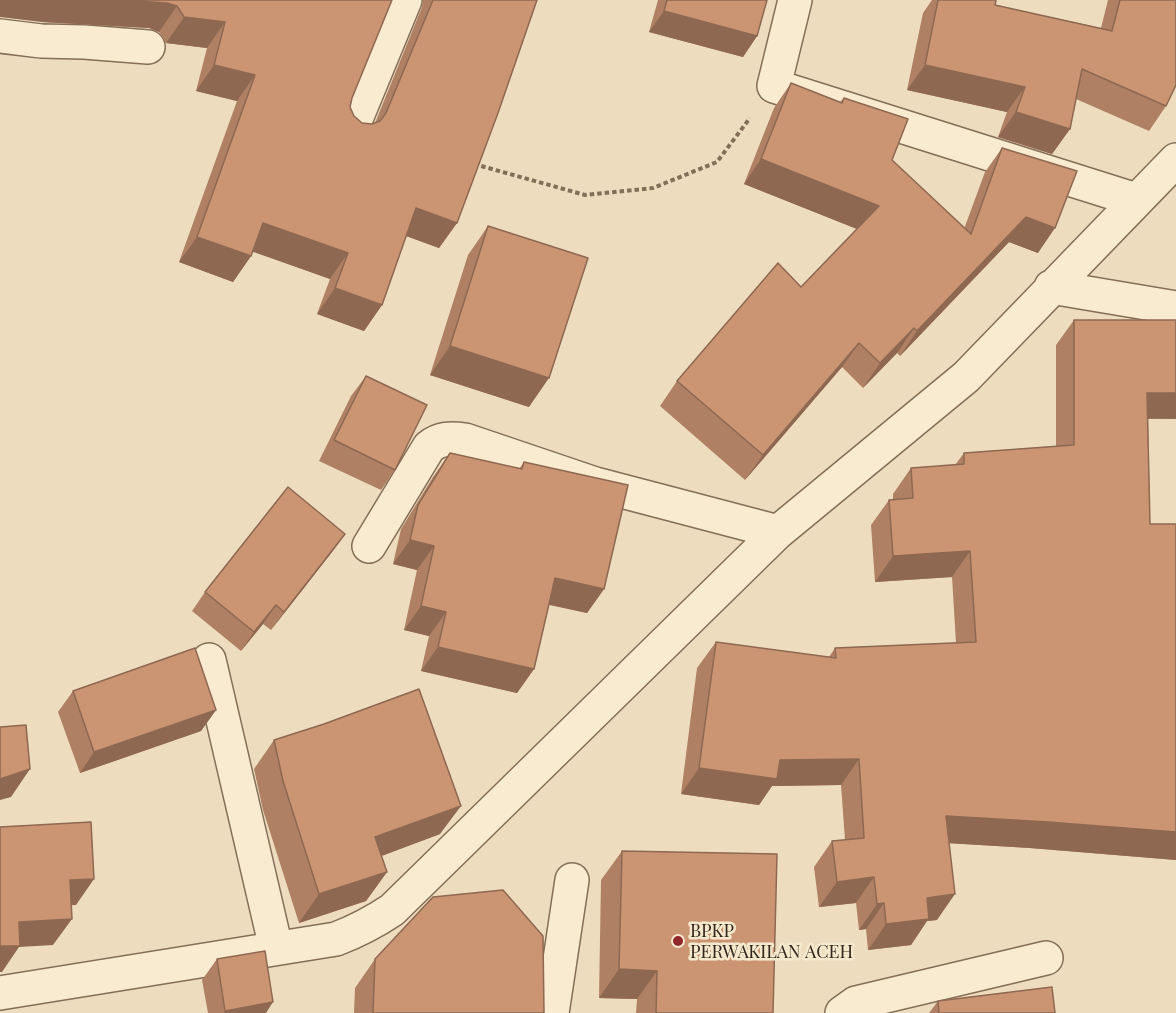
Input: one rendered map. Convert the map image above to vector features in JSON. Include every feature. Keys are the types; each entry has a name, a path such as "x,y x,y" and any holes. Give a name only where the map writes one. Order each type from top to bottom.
{"street":[{"path":"351,131 405,0"},
{"path":"795,0 774,86 1136,200"},
{"path":"0,36 148,47"},
{"path":"0,993 336,939 357,931 392,910 778,532 966,376 1176,160"},
{"path":"1051,287 1176,308"},
{"path":"369,546 429,447 437,440 451,438 465,440 595,483 778,532"},
{"path":"209,660 276,948"},
{"path":"552,1013 572,880"},
{"path":"842,1013 855,1003 1046,958"}],"path":[{"path":"474,164 585,195 653,188 717,162 774,86"}],"building":[{"path":"120,0 392,0 350,107 354,116 362,123 372,124 380,121 386,113 433,0 537,0 457,223 416,208 382,305 335,288 348,253 263,223 251,256 197,237 255,75 214,65 225,22 184,17 177,6 167,3"},
{"path":"667,0 767,0 757,36 664,11"},
{"path":"938,0 996,0 995,5 1112,31 1120,0 1176,0 1176,85 1166,106 1082,69 1070,129 1016,112 1025,87 925,65"},
{"path":"791,83 842,103 844,98 908,119 892,160 971,234 1002,148 1077,171 1055,228 1026,217 917,331 914,328 880,363 859,343 763,455 677,381 778,263 801,287 879,206 761,159"},
{"path":"488,226 588,258 549,378 450,346"},
{"path":"1074,320 1176,320 1176,393 1147,393 1150,524 1176,524 1176,832 946,816 955,894 927,898 929,919 886,924 884,903 877,904 874,877 837,882 832,841 864,838 859,759 780,760 777,779 699,768 716,642 836,658 835,648 976,642 970,551 893,556 889,500 913,498 911,468 964,464 964,453 1074,445"},
{"path":"366,376 427,405 395,470 334,440"},
{"path":"450,453 522,469 524,462 628,485 604,589 555,578 534,669 438,647 446,612 421,606 434,546 410,540 418,505"},
{"path":"288,487 345,534 284,612 276,605 254,632 205,592"},
{"path":"195,648 216,710 94,752 73,691"},
{"path":"419,689 461,806 375,837 387,872 319,894 283,781 274,740"},
{"path":"26,725 30,769 0,779 0,727"},
{"path":"91,822 94,879 70,880 72,919 19,922 20,946 0,946 0,827"},
{"name":"BPKP PERWAKILAN ACEH","path":"622,851 777,854 773,1013 656,1013 657,971 619,969"},
{"path":"503,890 543,936 544,1013 373,1013 375,959 433,897"},
{"path":"265,951 273,1002 225,1011 217,959"},
{"path":"1052,987 1055,1013 939,1013 938,1001"}],"place":[{"name":"BPKP PERWAKILAN ACEH","path":"678,941"}]}
